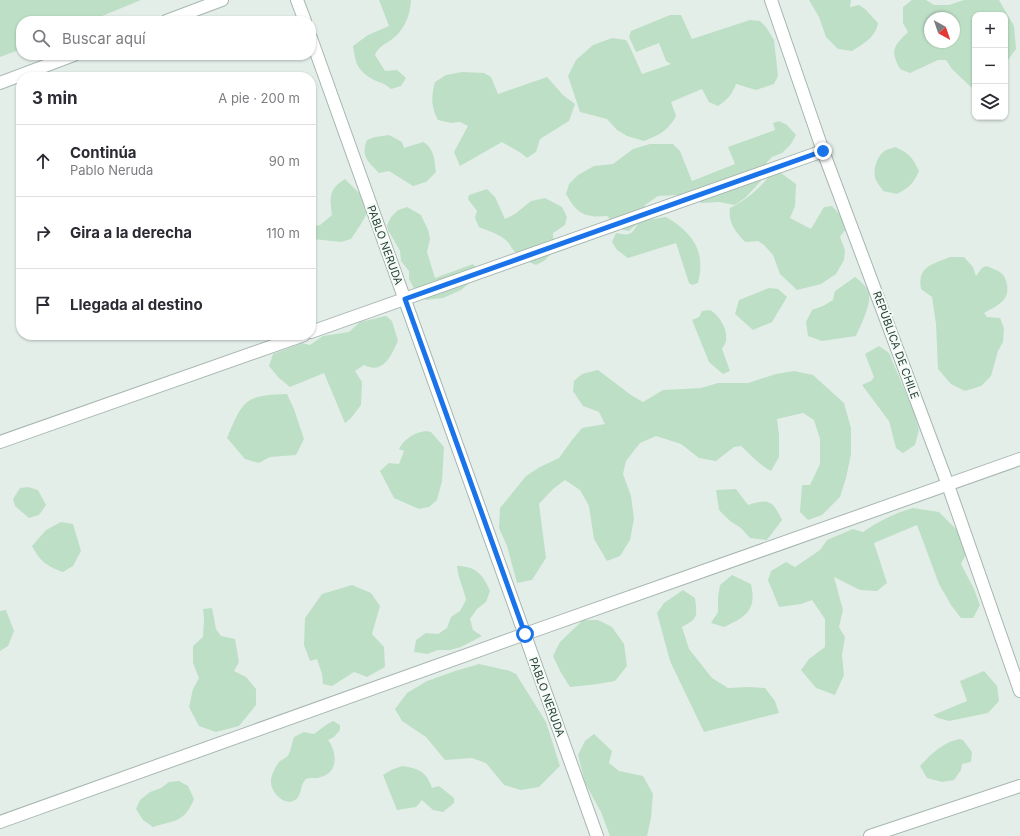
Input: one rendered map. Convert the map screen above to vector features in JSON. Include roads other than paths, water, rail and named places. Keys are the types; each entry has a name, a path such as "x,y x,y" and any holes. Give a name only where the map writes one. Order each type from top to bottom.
{"street":[{"path":"179,16 222,0"},
{"path":"297,0 303,16"},
{"name":"REPÚBLICA DE CHILE","path":"771,0 823,151 948,485 1020,691"},
{"name":"PABLO NERUDA","path":"316,52 597,836"},
{"path":"29,72 61,60"},
{"path":"0,83 16,77"},
{"path":"316,330 823,151"},
{"path":"0,442 290,340"},
{"path":"0,822 1020,459"},
{"path":"870,836 1020,786"}]}
